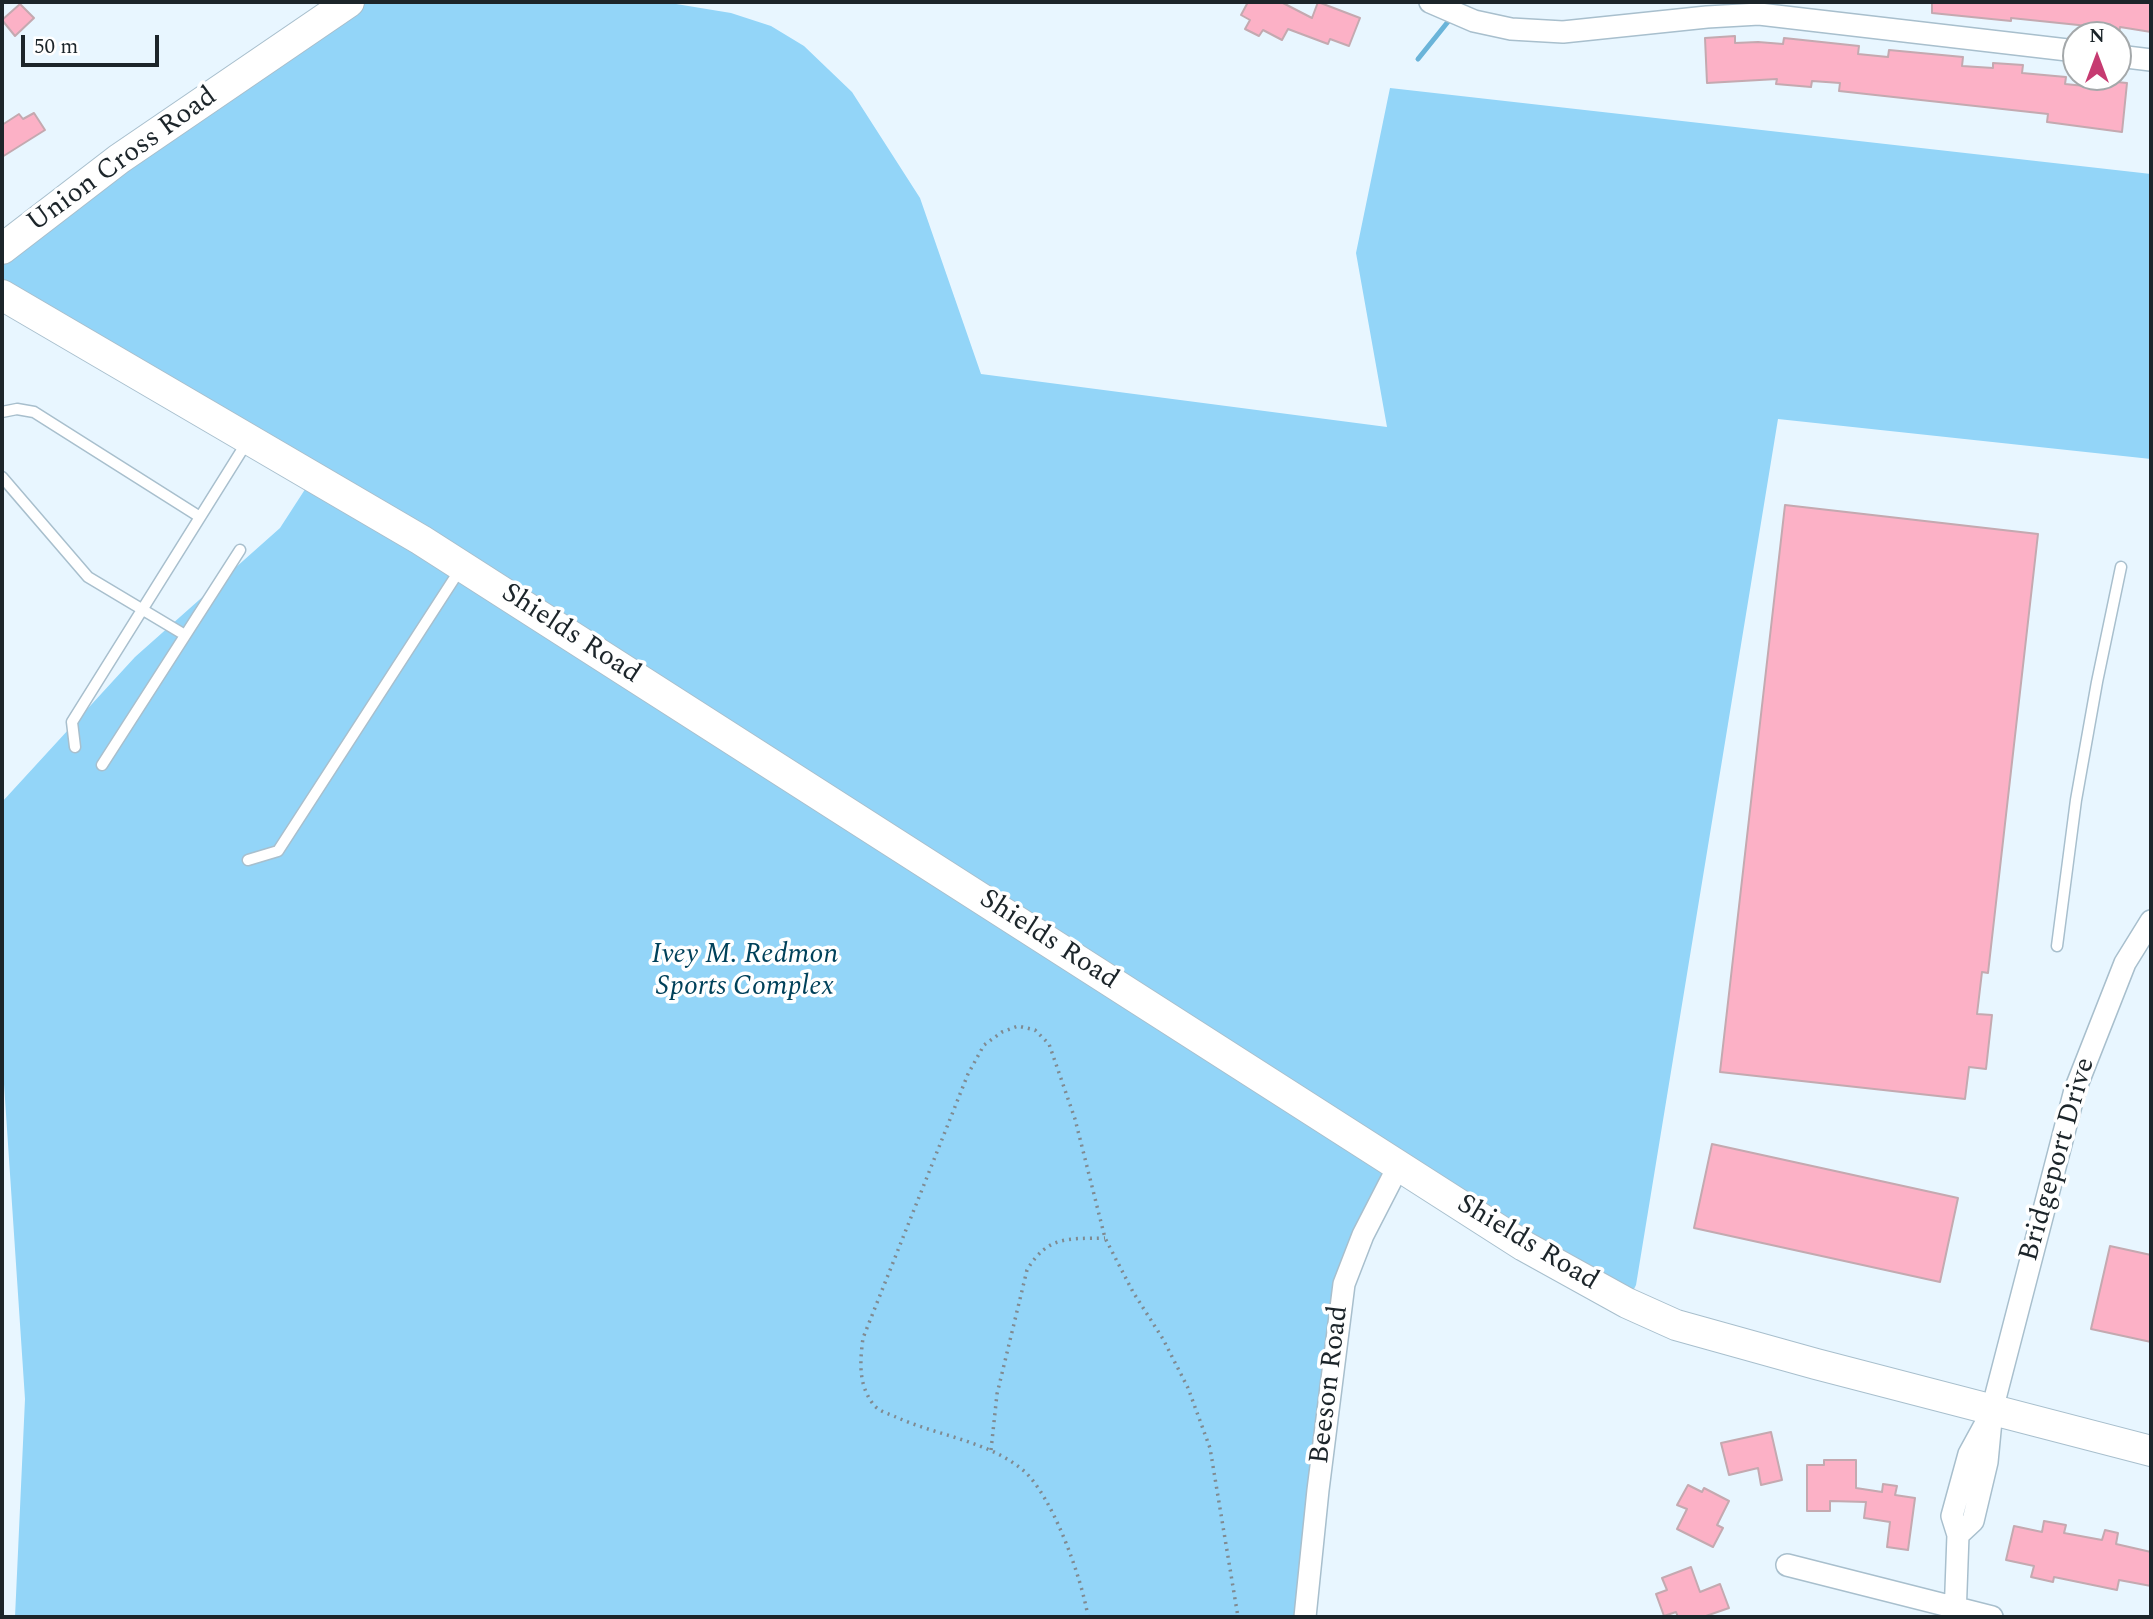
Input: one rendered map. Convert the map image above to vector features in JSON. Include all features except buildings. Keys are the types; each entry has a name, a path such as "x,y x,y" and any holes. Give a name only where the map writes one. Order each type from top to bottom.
{"street":[{"name":"Union Cross Road","path":"2,249 119,159 349,2"},
{"path":"1430,2 1474,21 1511,29 1563,32 1759,14 2062,49"},
{"path":"2132,58 2151,60"},
{"name":"Shields Road","path":"2,295 421,540 1524,1247 1648,1314 1676,1325 1800,1360 2151,1451"},
{"name":"Bridgeport Drive","path":"1955,1612 1958,1535 1973,1521 1987,1462 1993,1410 2075,1090 2125,963 2151,921"},
{"name":"Beeson Road","path":"1305,1617 1344,1284 1363,1236 1399,1165"},
{"path":"1787,1566 1955,1612 1992,1617"}],"lane":[{"path":"2,412 17,409 34,412 200,517"},
{"path":"75,747 72,722 248,439"},
{"path":"2,477 88,577 184,635"},
{"path":"102,765 240,550"},
{"path":"248,860 278,851 462,566"},
{"path":"2057,946 2076,800 2121,567"}],"path":[{"path":"1088,1617 1067,1543 1044,1497 1025,1472 991,1451 908,1422 875,1407 864,1387 860,1366 863,1338 968,1073 984,1045 1002,1032 1018,1026 1035,1030 1049,1044 1075,1119 1105,1238 1133,1292 1164,1339 1206,1436 1238,1617"},
{"path":"991,1451 997,1394 1027,1270 1036,1255 1047,1245 1064,1240 1105,1238"}],"green space":[{"name":"Ivey M. Redmon Sports Complex","path":"349,2 664,2 731,13 771,26 804,46 852,92 920,198 981,374 1387,427 1356,253 1390,88 2151,174 2151,459 1778,419 1636,1285 1627,1303 1399,1165 1344,1284 1305,1617 15,1617 25,1399 2,1054 2,802 135,657 280,528 313,477 2,295 2,249"}],"waterway":[{"path":"1418,59 1451,18"}]}
